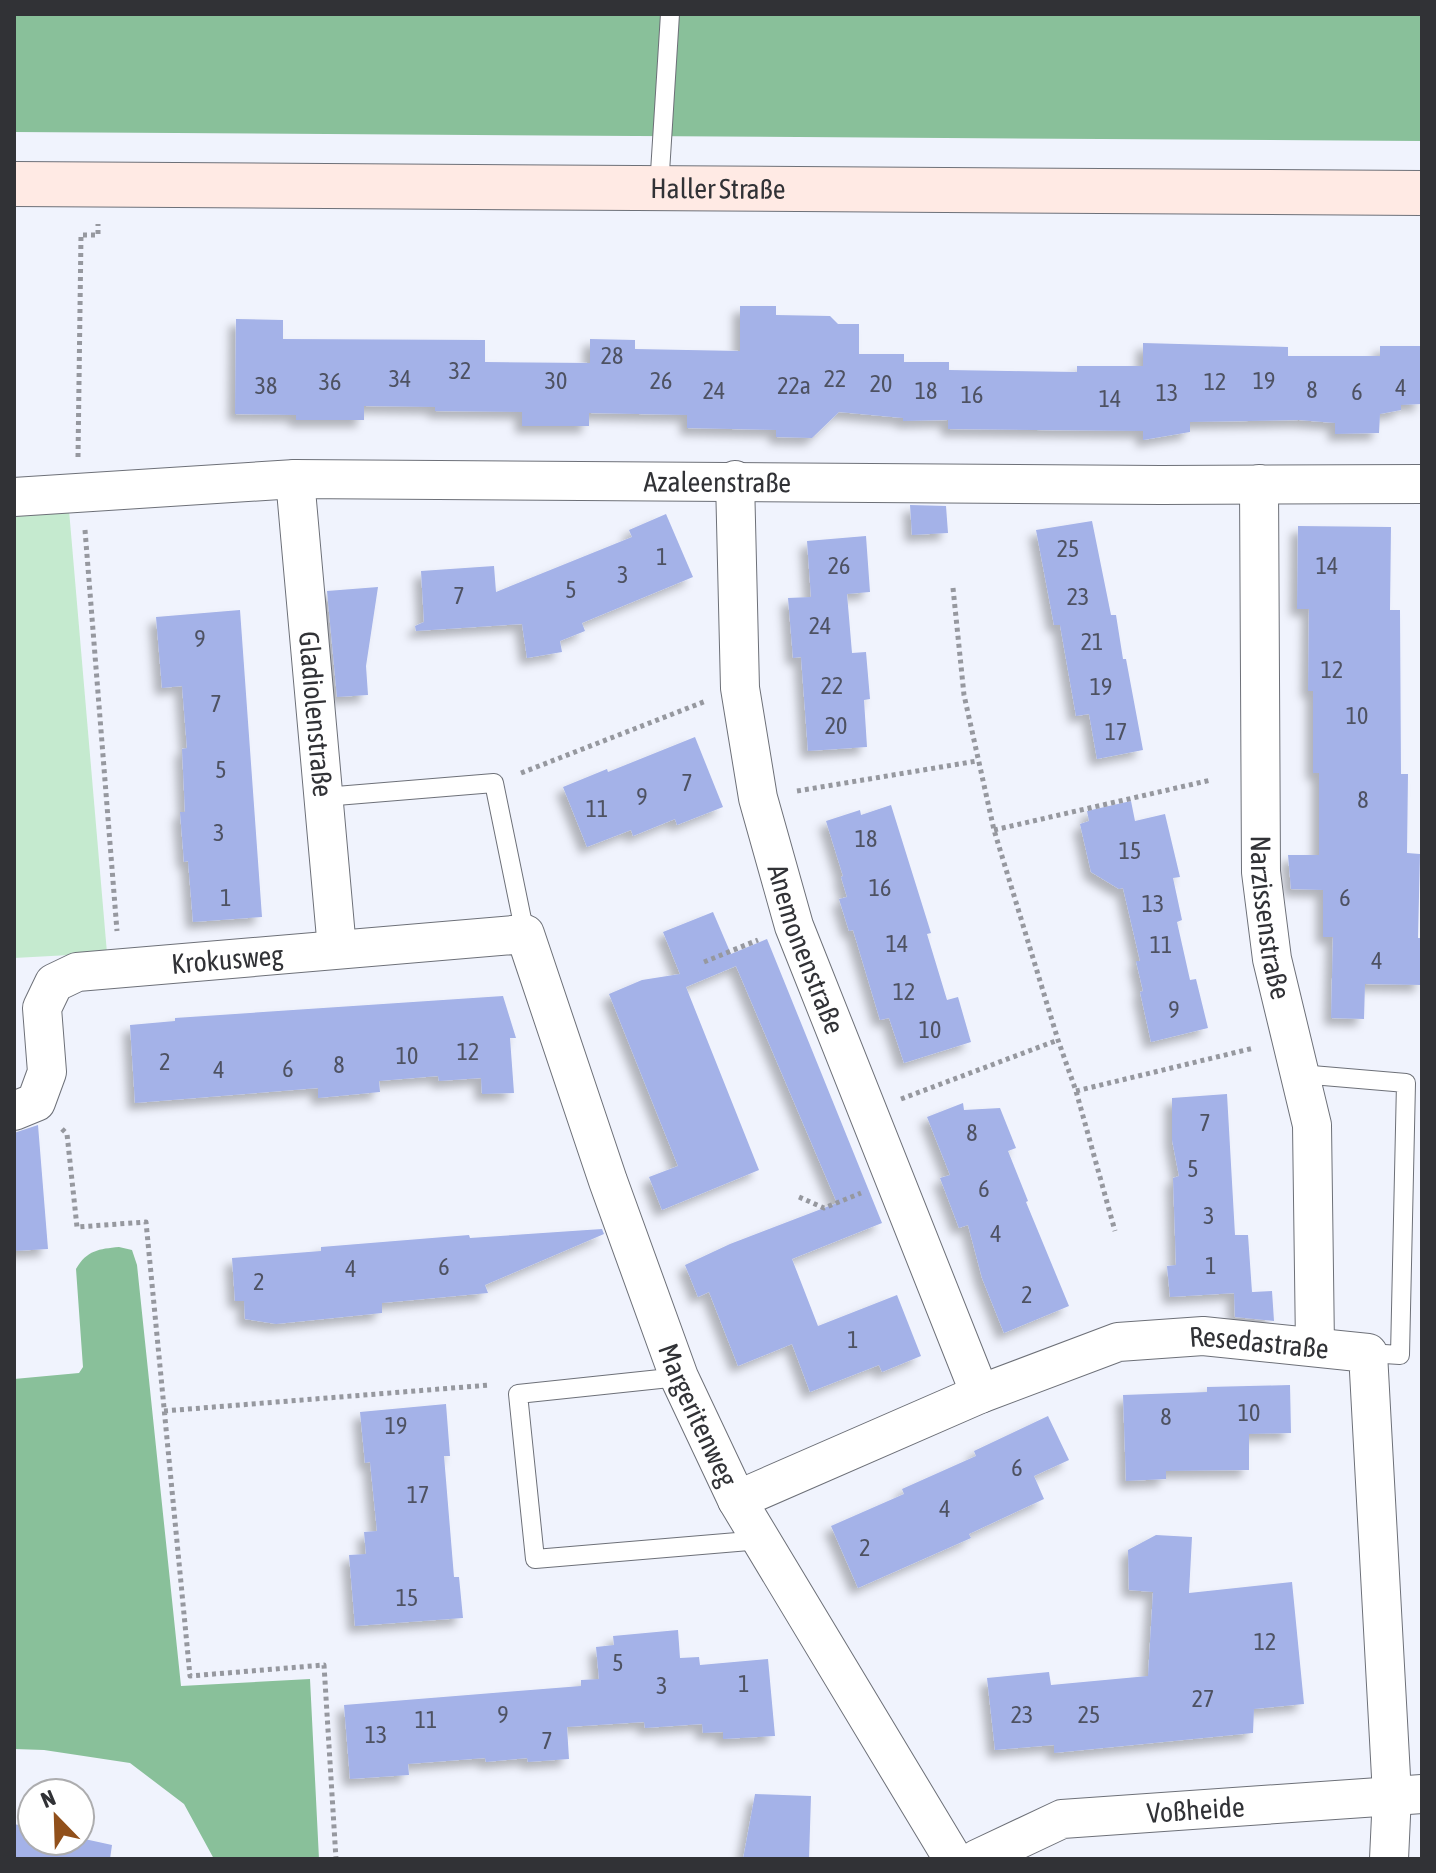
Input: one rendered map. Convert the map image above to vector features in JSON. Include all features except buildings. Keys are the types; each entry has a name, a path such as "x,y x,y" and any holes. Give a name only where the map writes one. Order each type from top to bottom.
{"main road":[{"name":"Haller Straße","path":"14,184 1422,193"}],"street":[{"name":"Azaleenstraße","path":"14,497 295,479 1422,484"},
{"name":"Gladiolenstraße","path":"295,479 337,949"},
{"name":"Anemonenstraße","path":"735,480 740,688 758,798 794,926 980,1394"},
{"name":"Narzissenstraße","path":"1259,484 1261,872 1272,959 1312,1125 1315,1346"},
{"name":"Krokusweg","path":"25,1106 47,1072 42,1008 54,983 77,972 525,934"},
{"name":"Margeritenweg","path":"525,934 608,1181 679,1377 737,1500 953,1859"},
{"name":"Resedastraße","path":"737,1500 980,1394 1118,1342 1203,1336 1368,1353 1407,1795 1389,1859"},
{"name":"Voßheide","path":"977,1859 1062,1819 1407,1795"}],"lane":[{"path":"659,188 670,14"},
{"path":"324,797 494,783 525,934"},
{"path":"1295,1056 1406,1083 1400,1355 1368,1353"},
{"path":"679,1377 518,1394 535,1559 761,1540"}],"path":[{"path":"98,221 98,235 81,235 77,492 85,531 120,968"},
{"path":"953,588 964,695 994,830 1076,1091 1115,1231"},
{"path":"494,783 740,688"},
{"path":"758,798 977,761"},
{"path":"994,830 1211,780"},
{"path":"704,962 794,926"},
{"path":"868,1111 1058,1040"},
{"path":"1076,1091 1295,1056"},
{"path":"25,1106 67,1134 77,1227 146,1222 190,1676 324,1665 336,1859"},
{"path":"799,1197 824,1208 895,1180"},
{"path":"164,1411 505,1384 518,1394"}],"green space":[{"path":"14,14 1422,14 1422,141 14,132"},
{"path":"69,510 107,953 14,958 14,514"},
{"path":"119,1247 132,1250 137,1265 181,1686 310,1679 319,1859 214,1859 184,1804 130,1763 44,1750 14,1749 14,1379 79,1373 83,1367 76,1269 94,1252"}]}
